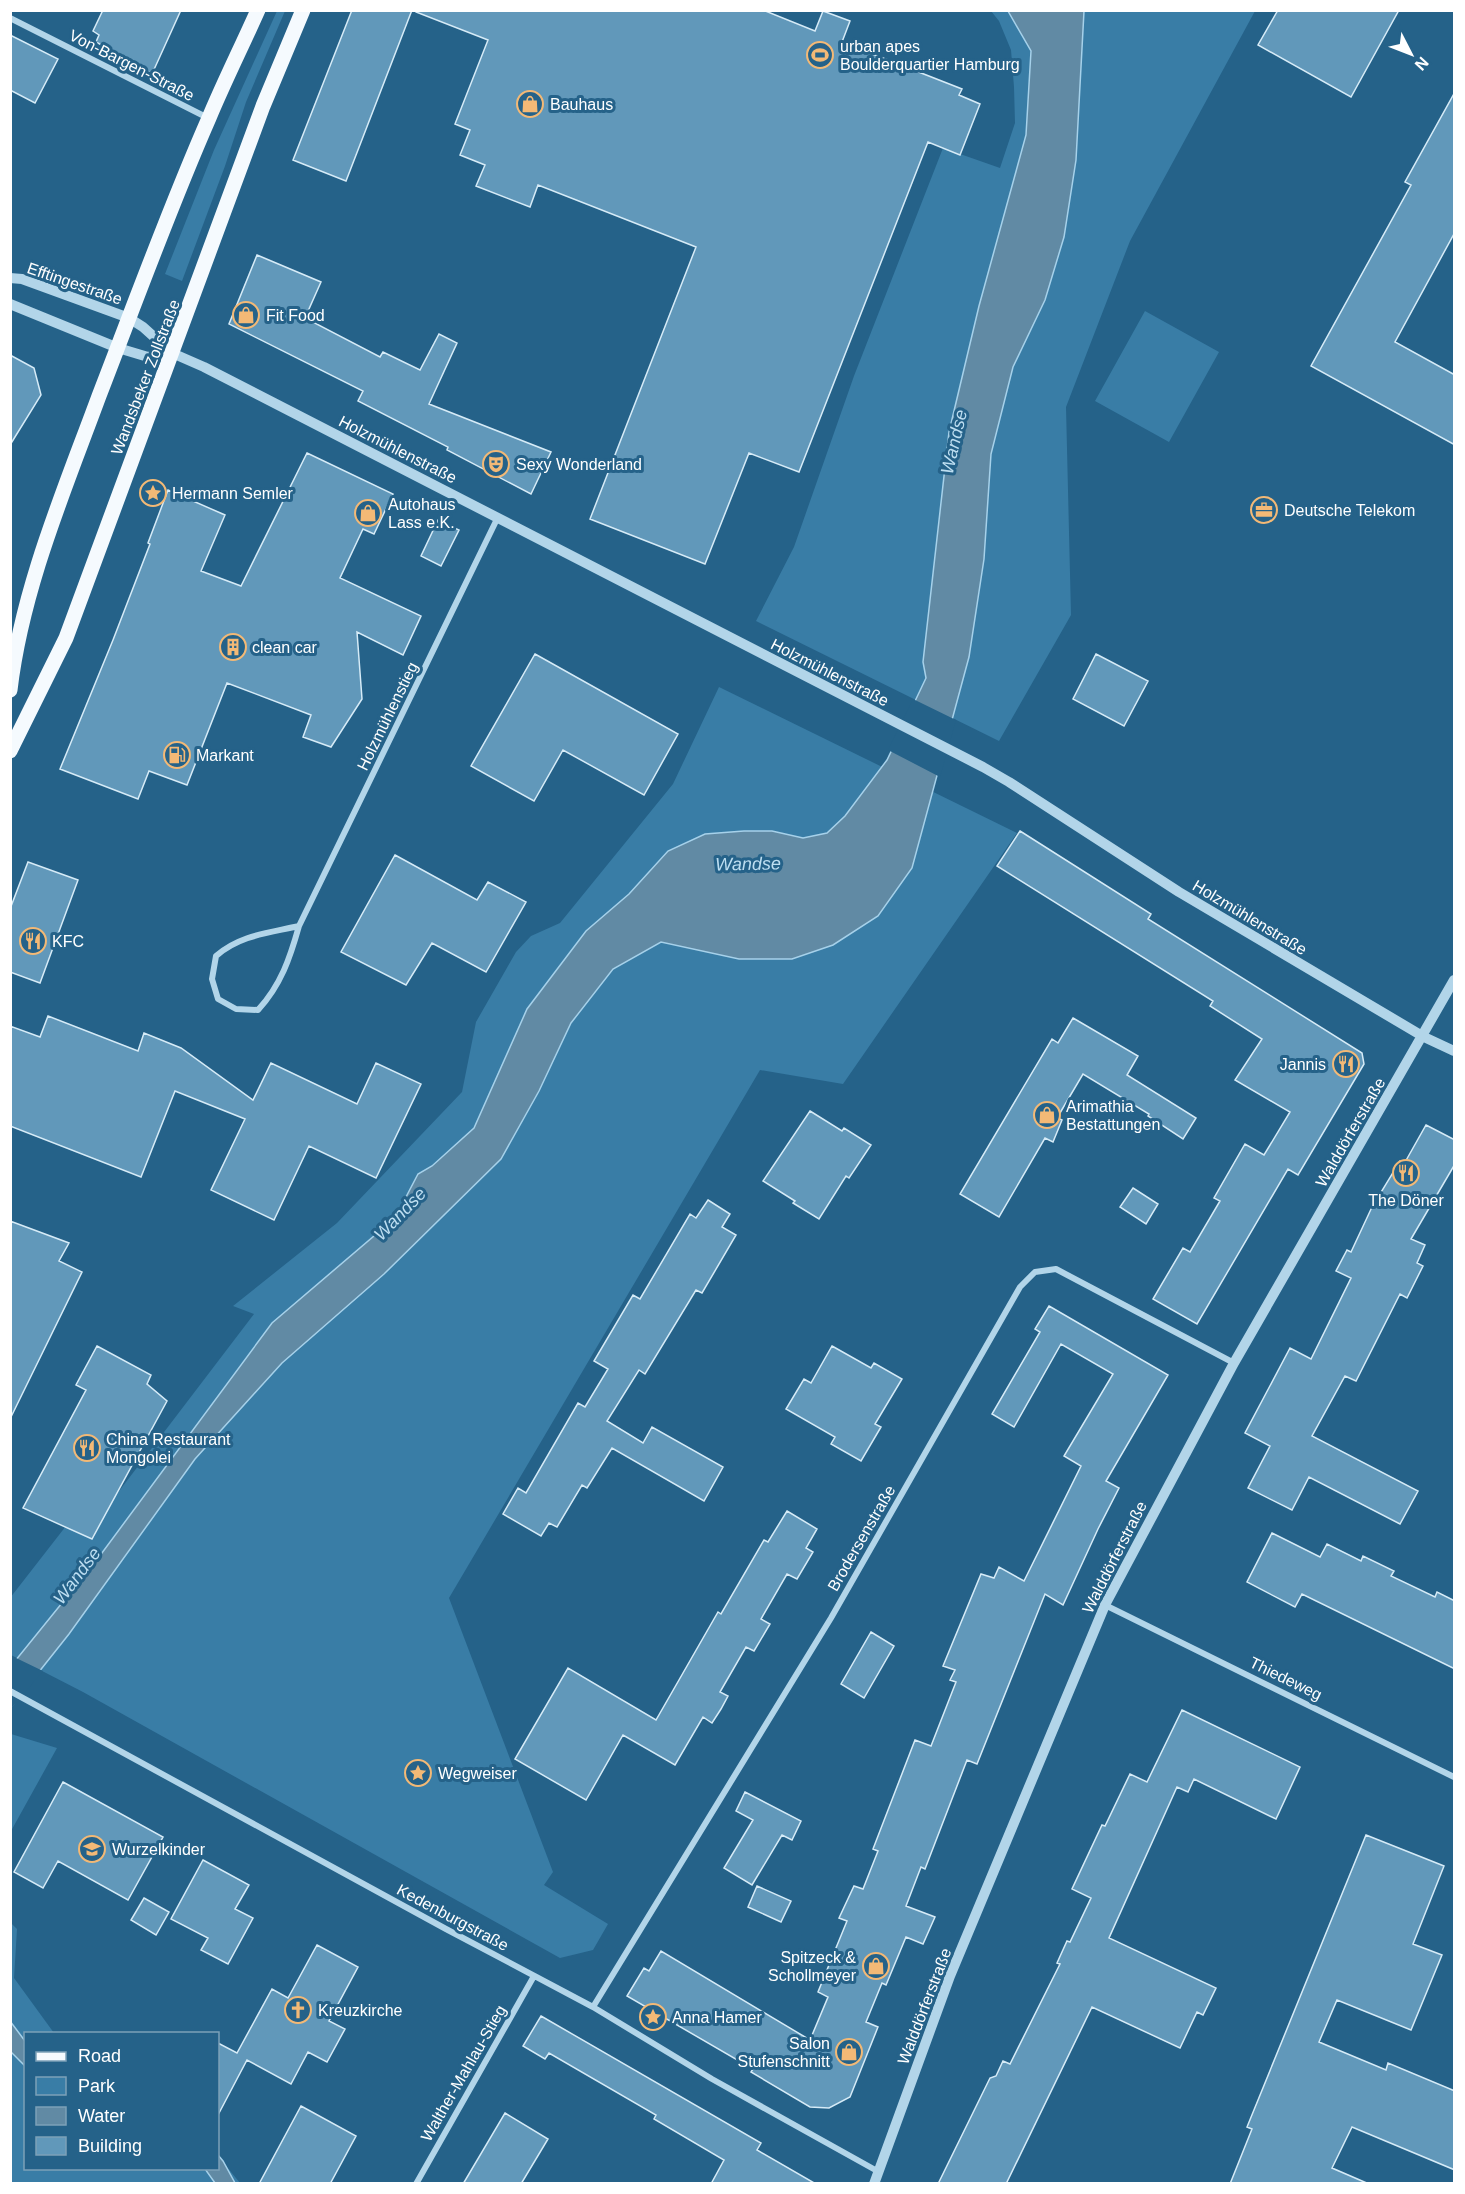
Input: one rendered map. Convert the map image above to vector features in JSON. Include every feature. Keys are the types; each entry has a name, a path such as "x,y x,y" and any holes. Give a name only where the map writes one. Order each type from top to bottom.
{"main road":[{"path":"10,690 23,620 49,535 129,318 208,118 258,10"},
{"name":"Wandsbeker Zollstraße","path":"10,752 66,638 263,106 303,10"}],"street":[{"name":"Von-Bargen-Straße","path":"10,18 208,118"},
{"name":"Efftingestraße","path":"10,278 33,283 129,318 143,327 172,353"},
{"path":"10,304 118,348 148,357 172,353"},
{"name":"Holzmühlenstraße","path":"172,353 204,367 958,753 1009,782 1179,892 1424,1036 1455,1051"},
{"name":"Holzmühlenstieg","path":"299,926 246,938 229,945 216,956 212,979 218,999 236,1010 258,1011 273,994 288,965 299,926 498,517"},
{"name":"Walddörferstraße","path":"874,2184 950,1976 1105,1605 1234,1363 1455,980"},
{"name":"Brodersenstraße","path":"593,2007 831,1618 1014,1297 1027,1279 1035,1272 1056,1269 1234,1363"},
{"name":"Thiedeweg","path":"1105,1605 1455,1777"},
{"name":"Kedenburgstraße","path":"10,1691 593,2007 712,2079 879,2172"},
{"name":"Walther-Mahlau-Stieg","path":"416,2184 534,1976"}],"green space":[{"path":"277,11 285,11 246,102 182,281 165,274 214,150"},
{"path":"991,11 1008,11 1031,51 1080,48 1084,11 1255,11 1130,241 1066,407 1071,615 999,741 756,621 794,547 854,376 943,148 1000,168 1015,123 1014,87 1011,50 999,21"},
{"path":"1145,311 1219,352 1169,442 1095,401"},
{"path":"719,687 1017,833 843,1084 760,1070 449,1598 553,1872 544,1885 608,1924 593,1950 560,1958 83,1692 11,1655 10,1598 66,1526 94,1537 110,1503 254,1314 233,1306 337,1223 462,1092 476,1022 516,952 531,936 560,923 673,784"},
{"path":"10,1734 57,1748 11,1831"},
{"path":"10,1922 17,1929 14,1978 53,2032 24,2032 24,2170 219,2170 219,2157 240,2183 11,2183"}],"water":[{"name":"Wandse","path":"1008,11 1084,11 1076,160 1064,237 1045,300 1013,367 991,454 984,559 969,657 912,868 878,916 833,945 792,959 739,959 661,942 613,969 571,1023 539,1091 501,1159 384,1274 282,1363 195,1459 69,1634 11,1707 11,1666 96,1561 272,1323 395,1218 418,1174 432,1166 474,1128 527,1009 586,931 629,894 668,851 705,834 772,831 803,838 827,833 845,816 887,760 926,678 923,662 949,432 979,306 1026,135 1031,51"},
{"path":"10,2021 24,2040 24,2065 11,2052"},
{"path":"219,2156 235,2183 215,2183 206,2170 219,2170"}],"pier":[{"path":"913,699 956,720 940,777 888,750"},
{"path":"14,1657 43,1671 10,1710 10,1661"}],"building":[{"path":"103,10 181,10 152,74 96,42 99,35 93,31"},
{"path":"352,10 412,10 346,181 293,160"},
{"path":"416,10 763,10 815,31 823,11 850,21 842,42 962,89 959,95 980,104 960,155 928,142 799,472 749,453 705,564 590,519 696,247 538,185 530,207 476,186 485,165 460,155 470,130 455,124 488,40 416,12"},
{"path":"1278,10 1399,10 1351,97 1258,45"},
{"path":"10,35 58,59 35,103 10,90"},
{"path":"1455,92 1455,232 1395,342 1455,375 1455,445 1311,366 1411,185 1405,182"},
{"path":"257,255 321,282 305,318 380,357 383,352 420,370 439,334 457,343 429,404 551,452 531,494 447,450 448,447 358,401 363,391 229,324"},
{"path":"10,355 34,368 41,395 10,445"},
{"path":"307,453 393,494 374,534 363,529 340,578 421,616 403,655 357,632 362,699 331,747 303,737 311,715 227,683 187,785 149,771 138,799 60,769 113,640 168,490 225,515 201,571 241,586"},
{"path":"438,520 459,530 441,566 421,556"},
{"path":"535,654 678,734 644,795 563,750 534,801 471,766"},
{"path":"1096,654 1148,681 1124,726 1073,699"},
{"path":"1020,831 1151,914 1148,919 1362,1053 1364,1064 1298,1175 1288,1169 1197,1324 1153,1299 1183,1248 1190,1252 1220,1201 1214,1198 1245,1144 1264,1155 1290,1112 1235,1080 1262,1039 1210,1006 1213,1001 997,866"},
{"path":"395,855 477,900 488,882 526,902 486,972 432,943 406,985 341,952"},
{"name":"KFC","path":"28,862 78,880 40,983 10,972 10,909"},
{"path":"48,1016 138,1051 144,1033 181,1048 253,1100 271,1063 357,1104 376,1063 421,1084 376,1178 309,1146 274,1220 211,1190 245,1119 175,1091 141,1177 10,1126 10,1026 40,1037"},
{"path":"1073,1018 1138,1056 1127,1075 1196,1118 1183,1139 1148,1116 1149,1114 1083,1074 1057,1118 1062,1120 1053,1142 1045,1138 999,1217 960,1194 1052,1039 1058,1043"},
{"path":"810,1111 842,1131 844,1128 871,1145 849,1178 846,1176 819,1219 763,1181"},
{"path":"1426,1125 1455,1140 1455,1164 1411,1239 1425,1245 1417,1263 1423,1266 1407,1298 1400,1294 1356,1381 1345,1376 1312,1436 1418,1491 1400,1524 1309,1477 1292,1510 1248,1488 1270,1446 1245,1433 1290,1348 1311,1359 1351,1278 1336,1271 1347,1250 1351,1252 1372,1207 1400,1161 1404,1164"},
{"path":"1133,1188 1158,1204 1146,1224 1120,1207"},
{"path":"708,1200 730,1214 722,1227 736,1235 702,1293 696,1290 645,1374 639,1370 607,1421 643,1443 652,1427 723,1467 704,1501 612,1448 587,1488 582,1485 557,1527 549,1523 541,1536 503,1514 518,1488 526,1493 578,1403 585,1407 608,1369 594,1361 633,1295 640,1299 690,1214 696,1218"},
{"path":"10,1221 69,1243 59,1261 82,1272 10,1419"},
{"path":"1049,1306 1168,1375 1106,1481 1119,1488 1063,1605 1045,1594 977,1764 967,1760 925,1869 921,1867 906,1906 935,1917 923,1944 906,1937 886,1985 882,1983 866,2022 878,2027 850,2097 829,2108 810,2107 751,2072 753,2069 627,1996 644,1968 649,1971 661,1951 810,2040 828,1997 818,1992 847,1921 839,1918 854,1886 863,1889 878,1851 873,1849 915,1740 931,1746 956,1682 950,1680 955,1670 943,1666 981,1574 994,1578 999,1567 1024,1581 1081,1466 1064,1456 1113,1374 1061,1344 1014,1427 992,1414 1040,1332 1035,1329"},
{"path":"97,1346 151,1375 147,1384 167,1401 92,1539 23,1508 86,1390 76,1385"},
{"path":"832,1346 871,1368 874,1363 902,1379 875,1424 881,1427 861,1461 831,1444 835,1437 786,1409 804,1379 811,1383"},
{"path":"787,1511 817,1529 806,1548 813,1552 797,1579 787,1574 761,1619 770,1624 754,1651 746,1647 720,1692 728,1696 721,1709 712,1723 703,1717 675,1765 623,1735 586,1800 515,1759 568,1668 656,1720 718,1612 721,1614 764,1540 768,1542"},
{"path":"1272,1533 1320,1557 1327,1544 1361,1561 1363,1556 1394,1571 1391,1576 1435,1597 1437,1592 1455,1601 1455,1669 1302,1594 1295,1607 1247,1582"},
{"path":"871,1632 894,1646 864,1698 841,1684"},
{"path":"1182,1710 1300,1767 1276,1819 1194,1779 1188,1792 1177,1787 1109,1938 1216,1988 1203,2015 1197,2012 1180,2048 1092,2007 1006,2184 938,2184 990,2078 996,2076 1003,2061 1010,2064 1060,1964 1057,1963 1067,1941 1070,1942 1091,1898 1072,1889 1102,1825 1105,1826 1130,1774 1147,1782"},
{"name":"Wurzelkinder","path":"63,1782 163,1837 128,1900 58,1861 43,1888 14,1872"},
{"path":"745,1792 801,1821 792,1840 782,1835 752,1885 724,1868 753,1820 736,1811"},
{"path":"1366,1835 1444,1866 1413,1944 1442,1955 1411,2030 1337,2000 1319,2042 1386,2070 1388,2063 1455,2091 1455,2170 1352,2127 1332,2168 1369,2184 1230,2184 1252,2129 1247,2127"},
{"path":"203,1860 249,1885 235,1909 253,1918 228,1964 201,1950 208,1938 171,1919"},
{"path":"757,1886 791,1901 781,1922 748,1907"},
{"path":"144,1898 169,1912 156,1935 131,1920"},
{"name":"Kreuzkirche","path":"317,1945 358,1967 329,2021 345,2029 327,2062 308,2052 291,2084 247,2060 219,2113 219,2044 237,2053 272,1989 288,1998"},
{"path":"541,2016 761,2143 757,2150 816,2184 711,2184 724,2160 654,2119 656,2115 549,2053 545,2059 523,2046"},
{"path":"301,2106 356,2136 330,2184 259,2184"},
{"path":"505,2113 548,2139 521,2184 463,2184"}],"place":[{"name":"urban apes Boulderquartier Hamburg","path":"820,55"},
{"name":"Bauhaus","path":"530,104"},
{"name":"Fit Food","path":"246,315"},
{"name":"Sexy Wonderland","path":"496,464"},
{"name":"Hermann Semler","path":"153,493"},
{"name":"Deutsche Telekom","path":"1264,510"},
{"name":"Autohaus Lass e.K.","path":"368,513"},
{"name":"clean car","path":"233,647"},
{"name":"Markant","path":"177,755"},
{"name":"KFC","path":"33,941"},
{"name":"Jannis","path":"1346,1064"},
{"name":"Arimathia Bestattungen","path":"1047,1115"},
{"name":"The Döner","path":"1406,1173"},
{"name":"China Restaurant Mongolei","path":"87,1448"},
{"name":"Wegweiser","path":"418,1773"},
{"name":"Wurzelkinder","path":"92,1849"},
{"name":"Spitzeck & Schollmeyer","path":"876,1966"},
{"name":"Kreuzkirche","path":"298,2010"},
{"name":"Anna Hamer","path":"653,2017"},
{"name":"Salon Stufenschnitt","path":"849,2052"}]}
